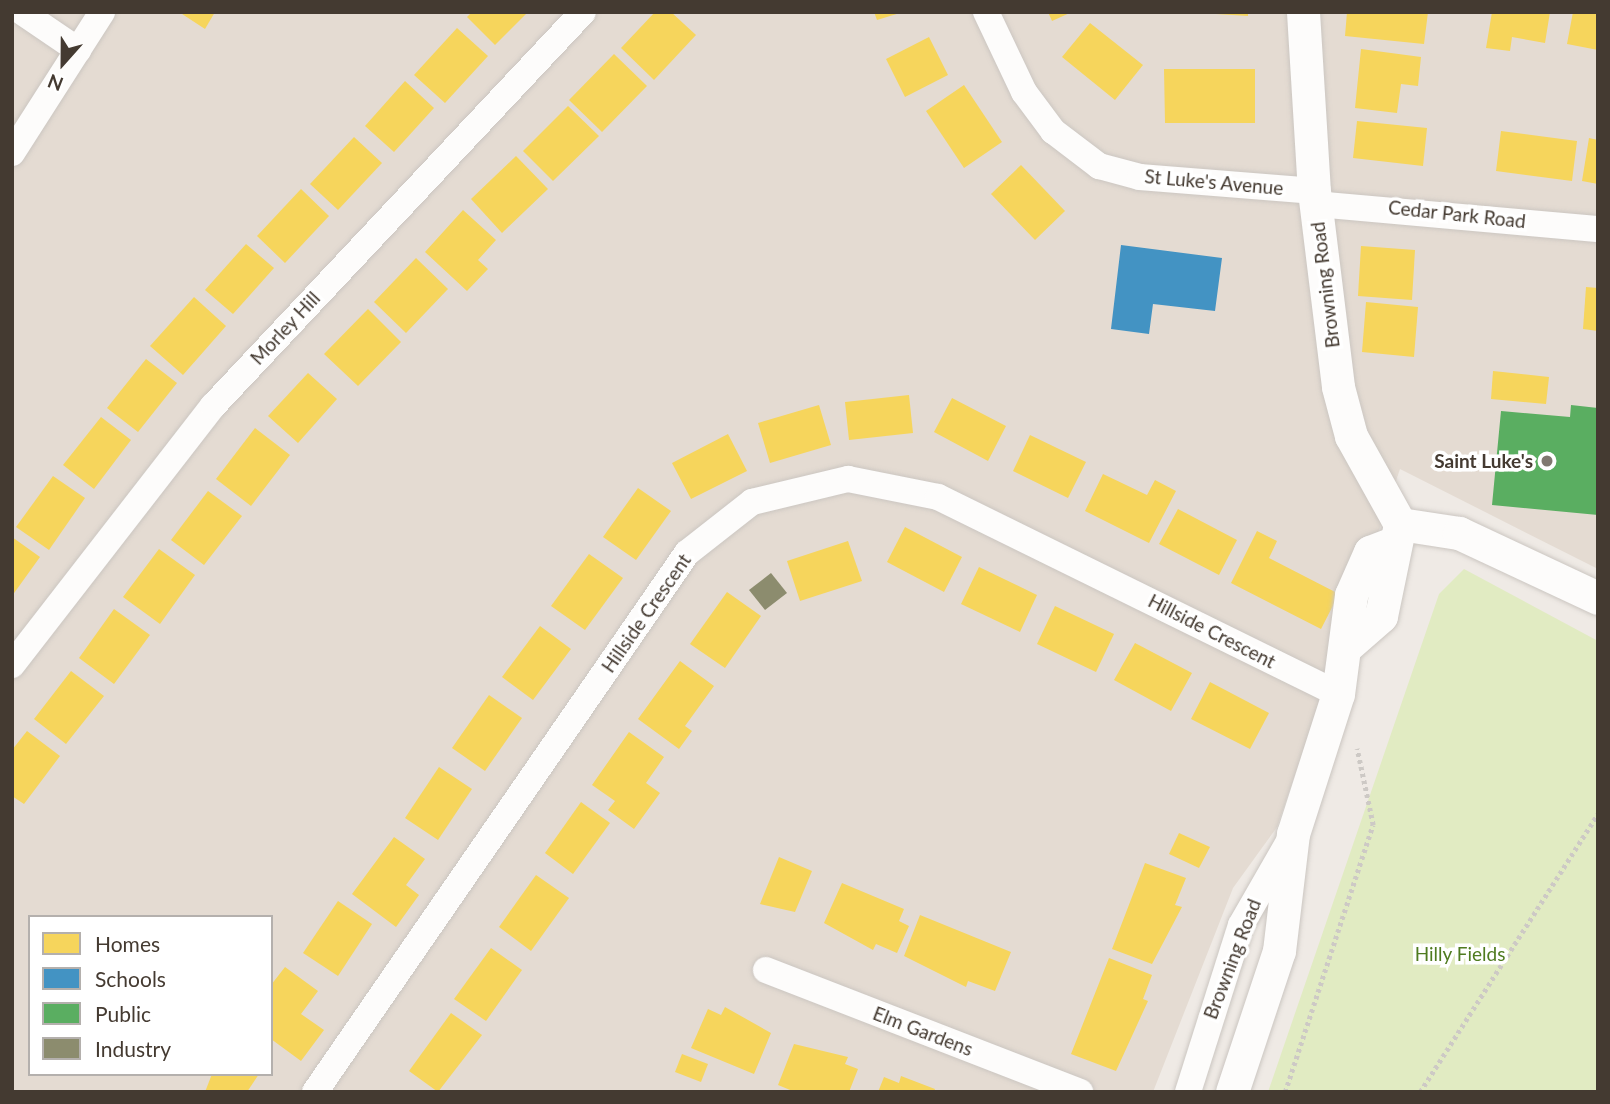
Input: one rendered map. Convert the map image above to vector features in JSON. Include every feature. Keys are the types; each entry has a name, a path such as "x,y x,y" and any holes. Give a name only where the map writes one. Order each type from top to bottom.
{"street":[{"path":"22,12 78,50"},
{"path":"12,153 102,12"},
{"name":"Morley Hill","path":"12,665 213,406 583,12"},
{"name":"St Luke's Avenue","path":"986,12 1024,92 1053,131 1099,166 1140,177 1315,197"},
{"name":"Browning Road","path":"1188,1092 1241,925 1293,834 1327,734 1349,644 1351,595 1370,552 1397,533 1351,436 1338,387 1315,197 1303,12"},
{"name":"Cedar Park Road","path":"1315,197 1598,229"},
{"name":"Hillside Crescent","path":"315,1092 687,553 752,502 848,479 938,497 1338,694"},
{"path":"1397,533 1459,533 1598,598"},
{"name":"Browning Road","path":"1232,1092 1279,951 1293,834"},
{"name":"Elm Gardens","path":"765,970 1080,1092"}],"path":[{"path":"1285,1092 1373,825 1366,768 1356,746 1327,734"},
{"path":"1420,1092 1598,814"}],"shaded area":[{"path":"12,12 1598,12 1598,569 1400,469 1277,827 1233,888 1153,1092 12,1092"}],"green space":[{"name":"Hilly Fields","path":"1464,569 1598,641 1598,1092 1268,1092 1439,594"}],"building: Homes":[{"path":"179,12 215,12 205,29"},
{"path":"472,12 528,12 495,45 467,17"},
{"path":"655,12 671,12 696,35 654,80 621,48"},
{"path":"874,12 900,12 900,13 877,20"},
{"path":"1048,12 1072,12 1052,21"},
{"path":"1248,12 1248,16 1216,14"},
{"path":"1347,12 1428,12 1424,44 1345,36"},
{"path":"1492,12 1550,12 1545,43 1512,37 1510,51 1486,48"},
{"path":"1573,12 1598,12 1598,50 1567,44"},
{"path":"1090,23 1143,65 1115,100 1062,57"},
{"path":"457,28 488,56 445,103 414,75"},
{"path":"929,37 948,75 905,97 886,59"},
{"path":"1361,49 1421,57 1418,86 1401,84 1397,113 1355,108"},
{"path":"614,54 647,86 602,132 569,100"},
{"path":"1164,69 1255,69 1255,123 1165,123"},
{"path":"405,81 434,108 394,152 365,126"},
{"path":"964,85 1002,142 964,168 926,111"},
{"path":"568,106 599,136 553,181 523,151"},
{"path":"1357,121 1427,128 1423,166 1353,158"},
{"path":"1501,131 1577,141 1572,181 1496,171"},
{"path":"354,137 382,163 338,210 310,184"},
{"path":"1589,138 1598,140 1598,184 1582,181"},
{"path":"516,156 548,189 502,233 471,199"},
{"path":"1021,165 1065,211 1035,240 991,194"},
{"path":"301,189 329,216 285,263 257,236"},
{"path":"463,210 496,240 478,260 488,269 467,291 425,252"},
{"path":"246,244 274,268 233,314 205,290"},
{"path":"1361,246 1415,250 1412,300 1358,296"},
{"path":"416,258 448,289 406,333 374,302"},
{"path":"1586,287 1598,288 1598,331 1583,329"},
{"path":"194,297 226,326 183,375 150,346"},
{"path":"1366,302 1418,307 1414,357 1362,352"},
{"path":"368,309 401,342 358,386 324,354"},
{"path":"146,359 177,383 138,432 107,408"},
{"path":"1493,371 1549,377 1546,404 1491,399"},
{"path":"308,373 337,399 298,443 268,416"},
{"path":"909,395 913,433 849,440 845,402"},
{"path":"952,398 1006,426 988,461 934,432"},
{"path":"819,405 831,445 770,463 758,423"},
{"path":"101,417 131,440 94,489 63,465"},
{"path":"255,428 290,455 251,506 216,479"},
{"path":"728,434 747,471 691,499 672,463"},
{"path":"1030,435 1086,462 1068,498 1013,471"},
{"path":"1103,474 1147,495 1155,480 1176,491 1149,543 1085,511"},
{"path":"53,476 85,498 49,550 16,527"},
{"path":"638,488 671,511 636,560 603,537"},
{"path":"208,491 242,516 204,565 171,540"},
{"path":"1178,509 1237,540 1219,575 1159,544"},
{"path":"905,527 962,557 944,592 887,562"},
{"path":"1257,531 1277,541 1269,558 1339,594 1321,629 1231,583"},
{"path":"12,537 40,557 12,596"},
{"path":"848,541 862,581 800,601 787,561"},
{"path":"159,549 195,575 160,624 123,597"},
{"path":"589,554 623,578 585,630 551,606"},
{"path":"979,567 1037,595 1020,632 961,604"},
{"path":"727,592 761,616 725,668 690,644"},
{"path":"1055,606 1114,634 1096,672 1037,644"},
{"path":"114,609 150,635 114,684 79,658"},
{"path":"540,626 571,649 533,700 502,677"},
{"path":"1135,643 1192,673 1171,711 1114,680"},
{"path":"680,661 714,686 685,726 692,731 679,749 638,719"},
{"path":"71,671 104,696 66,744 34,719"},
{"path":"1210,682 1269,713 1250,749 1191,719"},
{"path":"489,695 522,718 485,771 452,748"},
{"path":"27,731 60,756 24,804 12,796 12,750"},
{"path":"629,732 664,757 646,783 660,793 634,829 608,810 615,801 592,785"},
{"path":"439,767 472,789 438,840 405,818"},
{"path":"581,802 610,823 573,874 545,853"},
{"path":"1179,833 1210,847 1199,868 1169,854"},
{"path":"394,837 425,859 406,885 419,895 396,927 352,894"},
{"path":"779,857 812,871 795,912 760,904"},
{"path":"1145,863 1186,878 1175,905 1182,907 1152,964 1112,949"},
{"path":"536,875 569,898 531,951 499,927"},
{"path":"842,883 904,909 899,921 909,926 897,953 876,944 873,950 824,923"},
{"path":"338,901 372,924 338,976 303,953"},
{"path":"920,915 1011,952 995,991 968,981 966,987 904,956"},
{"path":"491,948 522,970 486,1021 454,999"},
{"path":"1109,958 1152,975 1143,999 1148,1001 1116,1071 1071,1054"},
{"path":"285,967 318,991 301,1014 324,1030 301,1061 273,1040 273,982"},
{"path":"725,1007 771,1033 754,1074 691,1048 708,1009 721,1015"},
{"path":"451,1013 482,1035 438,1092 409,1071"},
{"path":"794,1044 848,1057 845,1064 858,1069 849,1092 795,1092 778,1085"},
{"path":"682,1054 708,1064 701,1082 675,1072"},
{"path":"211,1076 258,1076 247,1092 205,1092"},
{"path":"901,1076 935,1089 934,1092 878,1092 884,1077 899,1083"}],"building: Schools":[{"path":"1121,245 1222,258 1215,311 1153,304 1149,334 1111,329"}],"building: Public":[{"name":"Saint Luke's","path":"1571,405 1598,408 1598,515 1492,505 1501,411 1570,417"}],"building: Industry":[{"path":"771,573 787,593 765,610 749,590"}],"place":[{"name":"Saint Luke's","path":"1547,461"}]}
